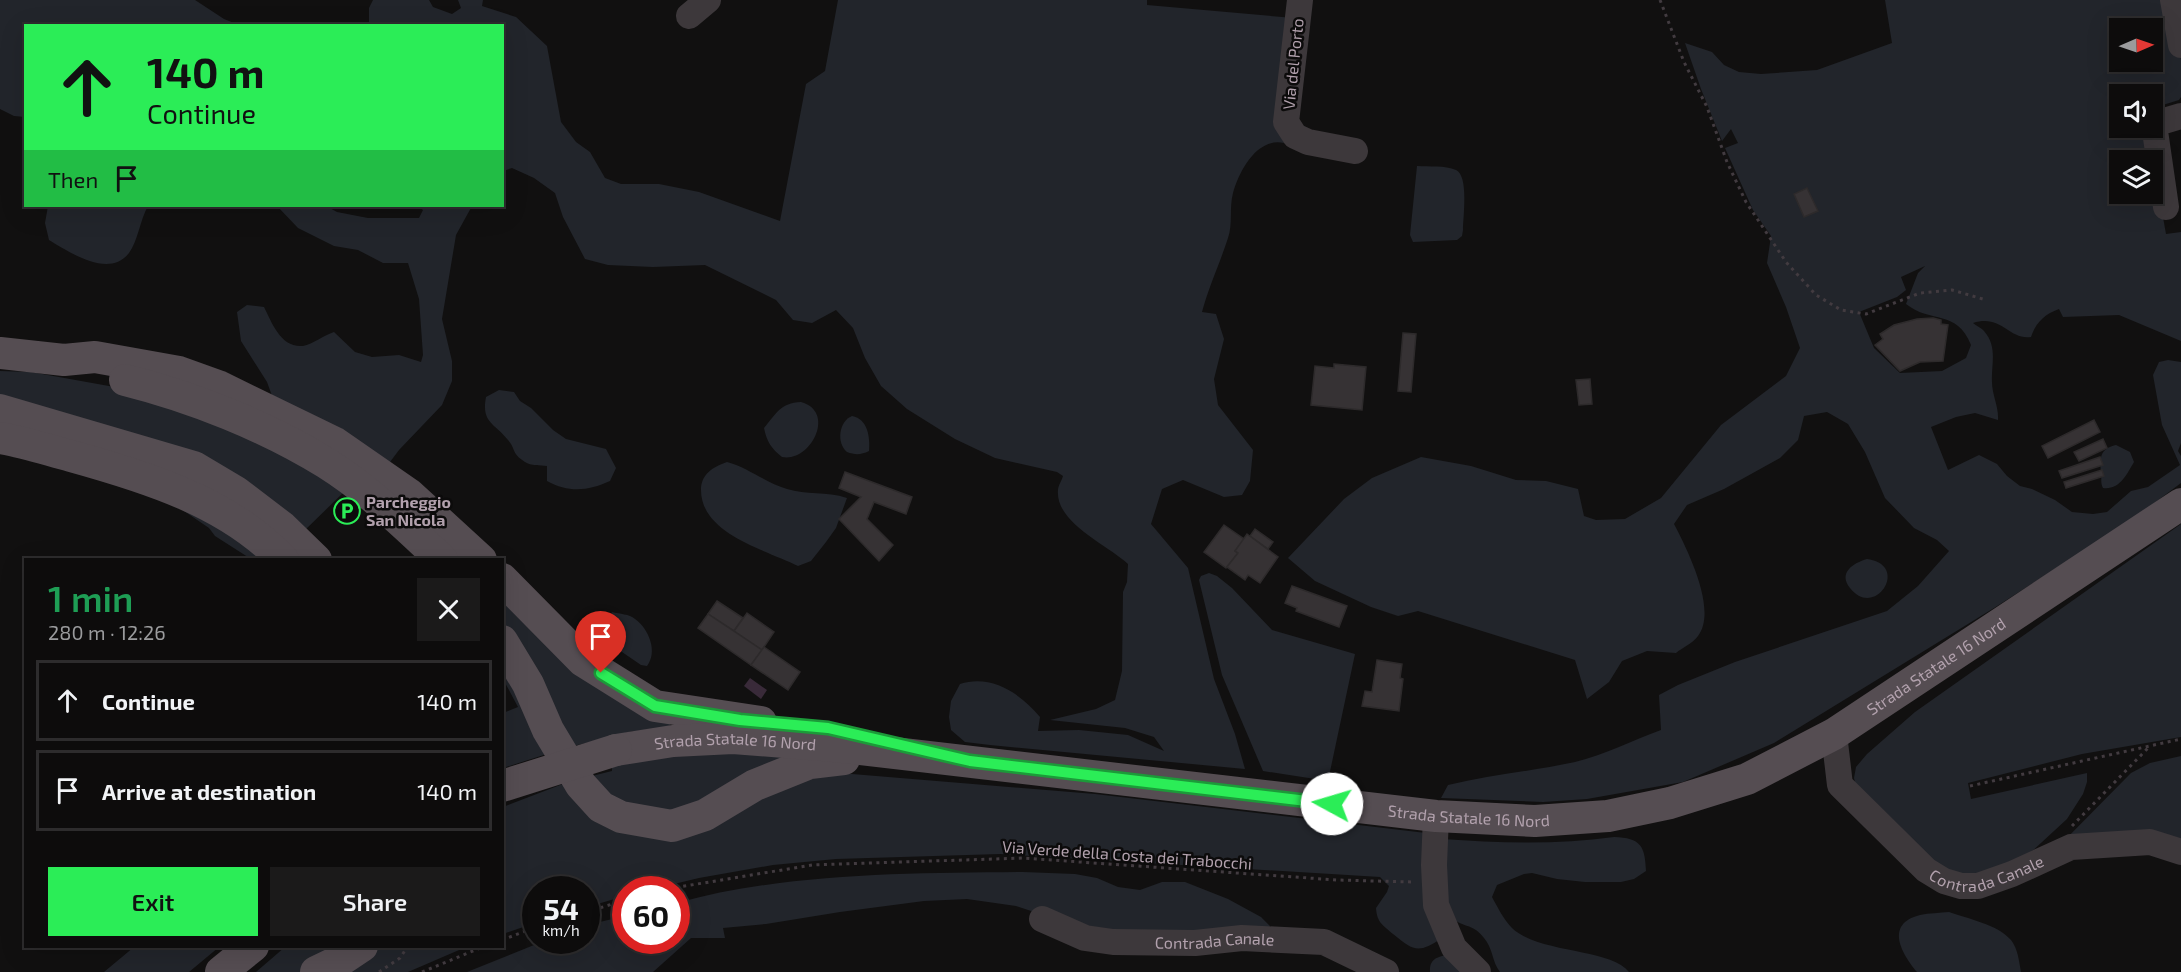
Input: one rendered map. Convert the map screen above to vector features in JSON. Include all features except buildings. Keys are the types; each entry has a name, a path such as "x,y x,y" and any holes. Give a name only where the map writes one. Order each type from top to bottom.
{"main road":[{"path":"0,353 64,360 95,357 179,372 218,386 335,443 410,495 479,558"},
{"path":"64,360 174,395 249,423 327,464 383,506 440,558"},
{"path":"0,410 194,467 236,492 282,527 314,558"},
{"path":"0,438 91,462 185,493 223,514 269,545 281,558"},
{"name":"Strada Statale 16 Nord","path":"504,785 616,750 673,741 733,738 970,761 1436,816 1535,821 1618,814 1707,793 1747,779 1834,734 2181,504"},
{"path":"504,581 583,662 655,706 740,720 828,728 970,761"},
{"path":"504,644 528,684 548,730 581,785 601,807 621,817 672,826 705,815 755,785 810,763 897,753"},
{"path":"220,972 238,948"},
{"path":"220,972 250,948"},
{"path":"315,972 341,960 359,948"}],"street":[{"name":"Via del Porto","path":"1300,0 1286,122 1295,136 1308,142 1355,151"},
{"path":"2173,0 2181,45"},
{"path":"2166,207 2154,124 2181,116"},
{"name":"Contrada Canale","path":"1834,734 1840,785 1926,870 1944,881 1961,886 1978,886 2012,874 2071,847 2150,842 2181,852"},
{"path":"1436,816 1434,865 1436,905 1454,948 1478,972"},
{"name":"Contrada Canale","path":"1042,919 1085,938 1113,942 1195,943 1242,938 1324,942 1386,972"}],"path":[{"path":"1660,0 1684,62 1707,107 1727,162 1746,202 1786,262 1816,295 1841,310 1866,314 1920,293 1952,290 1986,300"},
{"path":"1970,786 2181,739"},
{"path":"2066,833 2149,746"},
{"name":"Via Verde della Costa dei Trabocchi","path":"690,885 812,865 1023,858 1336,880 1413,882"},
{"path":"504,939 522,932"},
{"path":"379,972 400,958 407,948"},
{"path":"422,972 481,948"}],"shaded area":[{"path":"0,0 195,0 224,19 236,24 24,24 24,117 14,116 0,109"},
{"path":"373,0 429,0 433,7 452,14 461,8 458,0 483,0 482,6 516,17 547,46 561,122 576,142 590,152 605,178 621,184 659,184 699,192 780,221 806,84 825,71 838,0 1147,0 1147,5 1294,18 1280,131 1284,143 1265,145 1258,150 1240,175 1232,199 1229,233 1202,312 1216,314 1224,339 1214,379 1218,405 1253,450 1250,481 1242,495 1224,497 1183,480 1162,489 1151,524 1188,568 1214,679 1235,734 1245,769 965,742 951,730 949,717 951,701 960,684 983,682 1005,688 1024,701 1040,717 1038,731 1079,730 1128,735 1164,751 1154,737 1125,728 1050,720 1096,709 1115,700 1122,671 1123,592 1127,582 1128,564 1084,532 1065,513 1059,502 1058,490 1063,476 1057,472 995,458 955,439 907,409 881,386 865,358 853,328 836,310 812,323 793,320 776,300 705,265 653,267 608,265 585,259 563,217 555,193 534,178 512,168 504,171 504,24 369,24 369,8"},
{"path":"1885,0 2171,0 2181,60 2181,97 2179,100 2163,105 2163,84 2109,84 2109,138 2149,138 2151,150 2109,150 2109,204 2161,204 2166,234 2181,232 2181,341 2119,315 2063,317 2059,309 2042,319 2031,337 2016,335 1991,322 1973,323 1983,330 1991,343 1992,387 1998,420 1975,413 1956,417 1931,427 1948,470 1979,455 1997,464 2020,486 2055,500 2072,512 2093,514 2107,512 2131,491 2148,487 2180,465 2162,425 2153,375 2159,362 2168,360 2181,362 2181,443 2178,451 2181,456 2181,483 2133,519 1994,608 1774,743 1683,782 1587,799 1543,802 1441,798 1448,785 1575,762 1661,730 1659,695 1735,662 1887,611 1918,586 1949,551 1937,540 1914,528 1885,498 1865,452 1848,424 1827,412 1804,416 1798,440 1780,458 1724,489 1687,505 1674,524 1693,564 1703,596 1705,611 1703,625 1698,636 1676,653 1647,651 1622,661 1609,682 1587,699 1575,660 1418,611 1398,616 1371,607 1315,581 1288,558 1344,499 1372,478 1421,457 1471,466 1516,480 1546,481 1578,489 1584,516 1596,520 1625,519 1661,498 1721,425 1786,376 1800,348 1767,263 1771,236 1753,210 1725,148 1738,143 1731,129 1722,141 1685,43 1712,52 1724,65 1739,72 1761,74 1817,70 1892,43","holes":["1925,266 1918,273 1906,304 1925,314 1951,321 1965,334 1971,345 1966,358 1942,371 1900,373 1874,348 1859,312 1897,297 1906,290 1901,277"]},
{"path":"1417,166 1447,167 1460,174 1464,188 1463,230 1462,236 1457,240 1413,242 1410,235"},
{"path":"48,207 148,207 135,243 129,253 121,260 111,264 89,261 49,240 45,223"},
{"path":"278,207 328,207 337,212 368,218 419,218 423,210 418,207 471,207 456,235 442,319 452,361 452,381 442,405 399,450 384,470 275,404 267,382 241,341 237,312 247,305 264,307 278,333 295,346 307,345 334,332 355,352 372,357 399,355 421,362 423,355 419,299 408,263 383,263 358,250 334,246 298,228"},
{"path":"0,371 31,372 120,388 195,408 346,490 303,532 0,398"},
{"path":"499,390 514,392 520,401 566,439 606,449 616,468 610,481 586,489 571,489 547,481 547,466 530,464 521,459 508,440 487,418 486,397"},
{"path":"801,402 812,407 817,416 816,436 802,452 792,457 782,457 770,444 764,428 783,407"},
{"path":"852,416 862,421 867,429 869,451 853,454 847,452 841,443 840,432 844,422"},
{"path":"2116,445 2130,452 2134,462 2118,484 2103,488 2101,482 2102,455 2106,449"},
{"path":"727,462 787,489 847,498 836,528 811,561 798,566 753,547 723,529 712,518 704,505 701,490 703,480 717,466"},
{"path":"185,506 271,558 249,558 215,536 209,528 184,511"},
{"path":"2181,524 2181,737 2082,754 1968,783 1971,799 2087,773 2083,794 2067,819 2016,866 1968,880 1934,868 1856,786 1854,778 1856,767 1867,754 1915,712"},
{"path":"1867,559 1880,563 1888,579 1878,594 1869,598 1860,596 1850,588 1846,578 1846,573 1852,566"},
{"path":"1209,573 1217,576 1232,588 1272,630 1355,654 1328,781 1263,771 1222,675 1199,580 1201,576"},
{"path":"504,598 671,723 669,727 629,732 574,746 504,636"},
{"path":"612,612 633,617 648,635 652,654 647,666 641,665 622,652 600,644 600,637"},
{"path":"504,665 547,754 504,768 504,713 518,707 504,681"},
{"path":"750,678 767,690 761,699 744,686"},
{"path":"683,754 745,754 812,758 656,819 580,779 612,771 612,766"},
{"path":"2181,756 2181,847 2057,848 2131,773 2150,763"},
{"path":"828,772 1095,794 1426,833 1442,938 1427,947 1411,947 1383,926 1376,908 1389,886 1380,877 1000,854 836,859 773,865 690,880 690,876 612,876 612,900 600,903 600,876 522,876 522,927 504,934 504,807 568,782 637,830"},
{"path":"1614,837 1630,839 1640,845 1646,871 1634,879 1621,882 1585,882 1532,873 1524,874 1497,885 1492,897 1509,925 1524,936 1556,947 1606,959 1620,964 1629,972 1500,972 1487,942 1480,934 1454,920 1443,908 1442,839 1528,843"},
{"path":"937,873 1075,874 1097,878 1118,887 1140,890 1162,882 1185,882 1228,899 1261,917 1270,926 1264,934 1119,940 1016,906 967,899 924,901 723,928 725,938 690,939 690,900 718,893 804,880"},
{"path":"1949,912 1990,926 2005,934 2015,947 2021,972 1917,972 1906,957 1899,940 1902,925 1909,919 1920,915"},
{"path":"612,919 612,954 673,954 653,972 467,972 522,950 522,954 600,954 600,922"},
{"path":"133,948 218,948 189,972 104,972"},
{"path":"284,948 348,948 300,972 256,972"},
{"path":"369,948 464,948 408,972 322,972"},
{"path":"1447,955 1475,972 1430,972 1434,960"}],"place":[{"name":"Parcheggio San Nicola","path":"347,511"}],"route":[{"path":"601,673 655,706 740,720 828,728 970,761 1332,804"}]}
